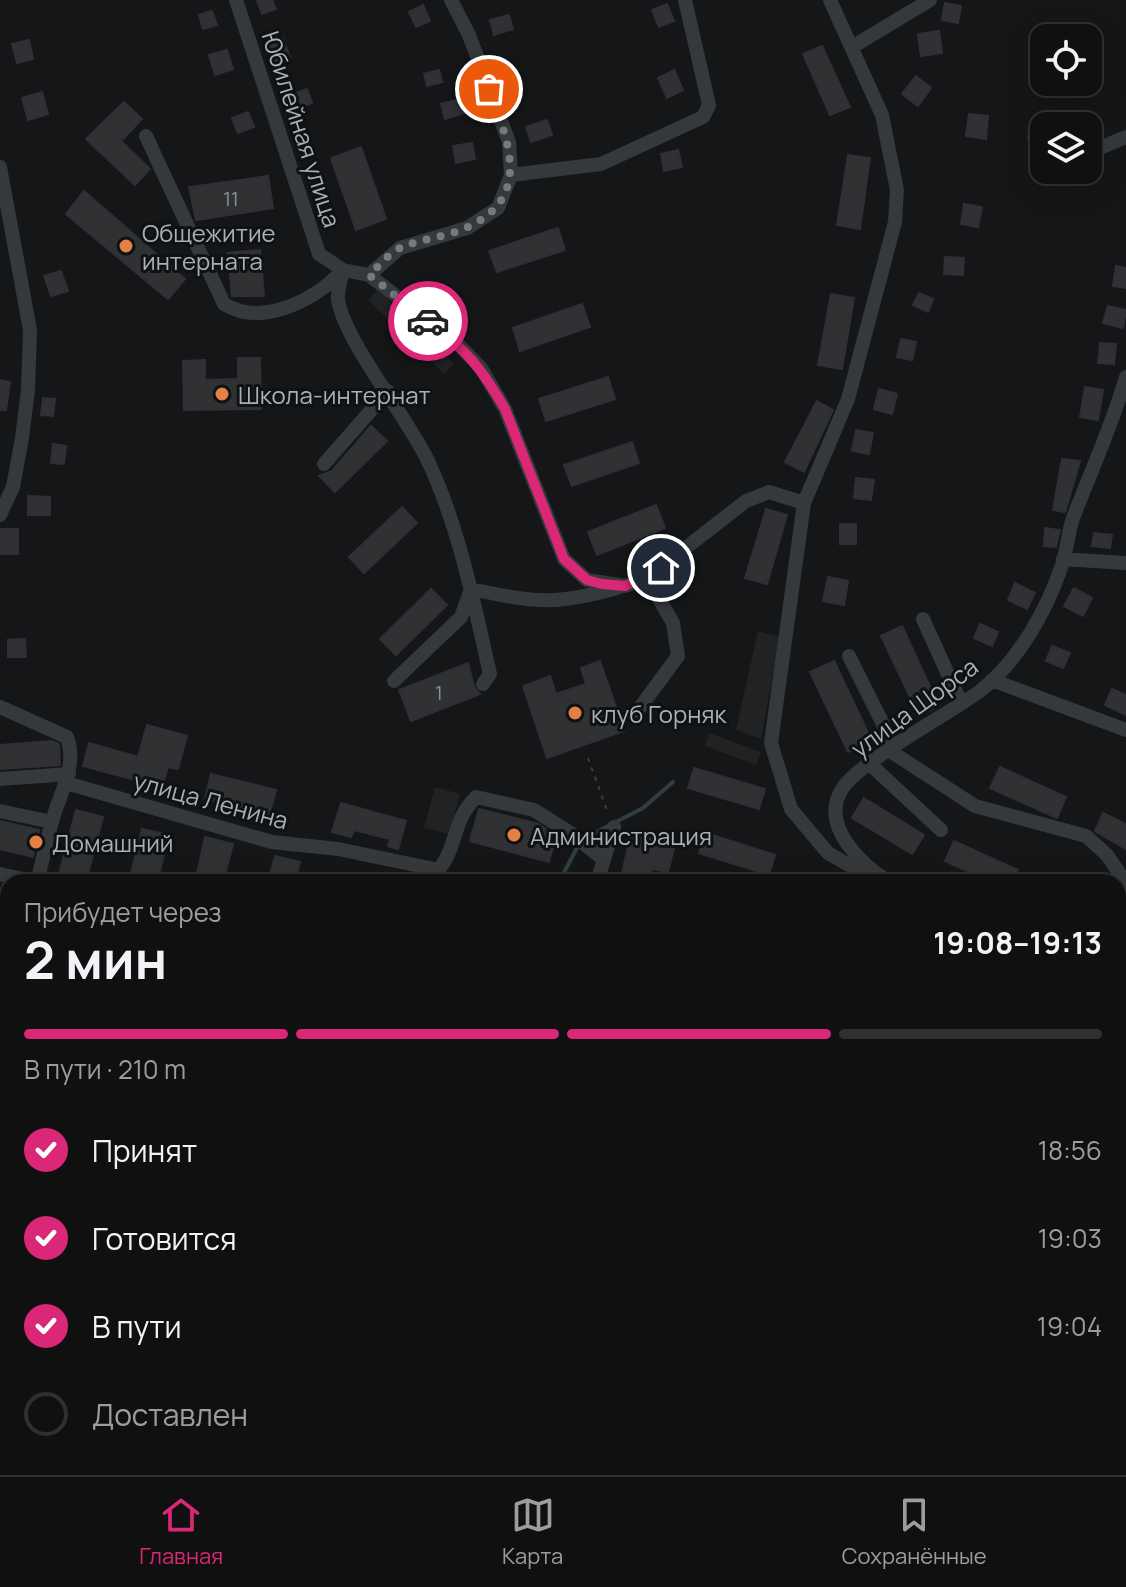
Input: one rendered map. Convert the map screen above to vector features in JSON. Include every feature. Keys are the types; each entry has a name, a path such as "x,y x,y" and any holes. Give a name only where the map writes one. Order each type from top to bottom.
{"street":[{"name":"Юбилейная улица","path":"236,0 319,254 343,270"},
{"path":"369,275 400,248 467,228 498,208 511,175 509,142 469,35 451,0"},
{"path":"511,175 601,164 703,117 709,105 685,0"},
{"path":"830,0 882,115 892,152 897,190 895,222 848,399 804,503 772,715 775,763 791,809 828,853 864,874"},
{"path":"852,47 930,0"},
{"path":"146,136 224,304 235,311 258,311 306,300 325,289 343,270"},
{"path":"1102,147 1126,137"},
{"path":"0,167 30,330 28,390 13,487 0,515"},
{"path":"0,268 18,268"},
{"path":"343,270 369,275 458,344 481,368 505,409 564,559 587,580 625,586"},
{"path":"343,270 338,299 352,333 429,462 471,589 490,674 483,684"},
{"name":"улица Щорса","path":"876,874 864,866 851,851 840,828 836,807 842,790 871,765 992,680 1042,614 1126,377"},
{"path":"324,464 388,391"},
{"path":"471,589 537,603 585,597 647,578 746,501 769,492 804,503"},
{"path":"1063,559 1126,563"},
{"path":"636,713 678,656 673,623 647,578"},
{"path":"394,681 461,617 471,589"},
{"path":"923,619 961,703"},
{"path":"849,656 893,750 975,806 1086,836 1107,855 1120,874"},
{"path":"992,680 1126,730"},
{"path":"0,707 67,737 71,748 68,778 52,822 39,874"},
{"path":"871,765 941,830"},
{"name":"улица Ленина","path":"0,779 68,778 272,842 338,849 439,870 453,851 460,814 476,797 534,810 575,836 604,860"},
{"path":"0,811 52,822"},
{"path":"600,874 614,827"},
{"path":"1107,855 1126,864"}],"path":[{"path":"588,758 614,827"}],"shaded area":[{"path":"378,290 454,364 444,374 368,300"},
{"path":"758,631 780,637 761,739 736,730"},
{"path":"709,733 761,752 756,765 705,746"},
{"path":"435,787 460,794 449,834 424,828"}],"building":[{"path":"257,0 272,0 276,9 262,14"},
{"path":"945,3 961,6 958,23 942,20"},
{"path":"667,4 674,21 659,27 652,10"},
{"path":"423,5 430,21 416,27 409,12"},
{"path":"212,11 217,25 203,29 199,15"},
{"path":"509,15 513,29 494,35 490,20"},
{"path":"939,31 942,53 921,56 918,34"},
{"path":"283,38 290,58 272,64 265,44"},
{"path":"29,40 33,59 17,63 12,44"},
{"path":"822,46 850,107 830,115 803,54"},
{"path":"227,50 233,69 215,75 209,55"},
{"path":"439,70 442,82 427,86 424,74"},
{"path":"674,70 683,90 667,98 658,78"},
{"path":"916,76 931,88 918,106 902,94"},
{"path":"307,89 312,103 293,110 288,96"},
{"path":"42,92 48,114 28,120 22,98"},
{"path":"460,99 464,113 445,119 441,104"},
{"path":"124,102 142,119 121,141 150,169 135,185 86,139"},
{"path":"248,112 254,127 238,133 232,118"},
{"path":"969,114 988,116 986,139 966,136"},
{"path":"547,120 552,135 531,142 526,127"},
{"path":"472,143 475,159 456,163 453,146"},
{"path":"361,147 386,219 356,230 331,158"},
{"path":"678,150 682,167 664,171 661,154"},
{"path":"848,155 870,158 860,229 837,225"},
{"path":"268,176 273,208 196,220 189,187"},
{"name":"Общежитие интерната","path":"84,191 185,279 168,299 66,214"},
{"path":"964,204 982,207 978,227 961,224"},
{"path":"558,228 565,250 497,272 489,251"},
{"path":"260,250 264,296 232,296 228,253"},
{"path":"945,257 964,258 963,275 944,274"},
{"path":"1116,266 1126,268 1126,288 1113,286"},
{"path":"61,271 68,291 51,296 44,276"},
{"path":"919,293 933,299 928,312 913,305"},
{"path":"831,294 854,298 842,369 818,365"},
{"path":"582,304 590,327 520,351 513,328"},
{"path":"1108,306 1126,310 1123,328 1103,323"},
{"path":"901,339 916,342 912,360 897,357"},
{"path":"1100,343 1116,344 1114,364 1098,363"},
{"name":"Школа-интернат","path":"238,358 260,358 261,409 184,410 183,361 205,360 205,380 238,379"},
{"path":"608,377 615,399 546,421 539,399"},
{"path":"0,380 10,382 6,410 0,410"},
{"path":"1085,387 1103,390 1098,420 1080,417"},
{"path":"879,389 897,394 892,414 874,409"},
{"path":"43,398 55,399 53,416 41,415"},
{"path":"817,401 833,410 804,472 785,462"},
{"path":"371,426 387,441 335,492 319,476 332,471"},
{"path":"856,430 873,433 869,454 852,451"},
{"path":"632,442 639,463 572,486 564,465"},
{"path":"53,444 66,446 64,464 51,463"},
{"path":"1062,459 1080,461 1065,512 1053,510"},
{"path":"856,478 874,480 871,500 854,498"},
{"path":"28,496 50,497 50,515 28,515"},
{"path":"656,505 665,528 597,555 588,532"},
{"path":"402,507 417,523 364,573 349,557"},
{"path":"766,509 787,515 767,584 745,578"},
{"path":"840,524 856,524 856,544 840,544"},
{"path":"1045,528 1060,530 1056,547 1044,546"},
{"path":"1,529 18,529 18,554 1,554"},
{"path":"1094,533 1112,535 1110,548 1092,546"},
{"path":"828,577 848,581 844,605 823,601"},
{"path":"1015,583 1035,593 1027,609 1008,600"},
{"path":"1074,588 1092,598 1083,616 1064,606"},
{"path":"431,589 447,605 396,655 380,639"},
{"path":"980,624 998,632 992,646 974,638"},
{"path":"902,626 939,706 919,716 881,636"},
{"path":"25,639 26,657 8,657 8,640"},
{"path":"1052,646 1070,653 1063,668 1046,661"},
{"name":"клуб Горняк","path":"600,661 624,731 547,758 523,686 550,676 556,694 586,684 581,668"},
{"path":"834,661 872,741 848,752 810,672"},
{"path":"468,663 474,687 480,694 411,721 399,690"},
{"path":"1112,689 1126,695 1126,715 1105,705"},
{"path":"147,725 187,736 178,769 168,767 162,787 83,766 89,743 138,757"},
{"path":"51,741 59,744 60,765 0,769 0,745"},
{"path":"1000,767 1066,797 1057,818 990,788"},
{"path":"694,768 765,789 759,809 688,788"},
{"path":"211,774 276,790 269,816 205,799"},
{"path":"864,798 924,835 912,854 852,818"},
{"path":"341,803 406,821 398,849 388,846 390,839 354,830 351,837 332,832"},
{"name":"Администрация","path":"479,809 538,824 556,836 549,862 470,841"},
{"path":"76,810 103,817 88,874 59,874"},
{"path":"1103,813 1126,824 1126,849 1095,831"},
{"path":"0,821 39,830 33,857 0,849"},
{"path":"142,829 169,835 159,874 131,874"},
{"path":"706,833 775,855 769,874 766,874 699,853"},
{"path":"631,834 675,844 668,872 652,869 651,874 622,874"},
{"path":"205,837 233,844 225,874 197,874"},
{"path":"954,841 1018,870 1016,874 973,874 945,861"},
{"path":"275,856 300,862 297,874 270,874"}],"waterway":[{"path":"585,838 643,808 673,782"},
{"path":"563,874 579,844"}],"way so far":[{"path":"428,321 369,275 400,248 467,228 498,208 511,175 509,142 489,89"}],"place":[{"name":"Общежитие интерната","path":"126,246"},
{"name":"Школа-интернат","path":"222,394"},
{"name":"клуб Горняк","path":"575,713"},
{"name":"Администрация","path":"514,835"},
{"name":"Домашний","path":"36,842"}],"route":[{"path":"428,321 458,344 481,368 493,388 505,409 564,559 587,580 602,584 625,586 647,578 661,568"}]}
